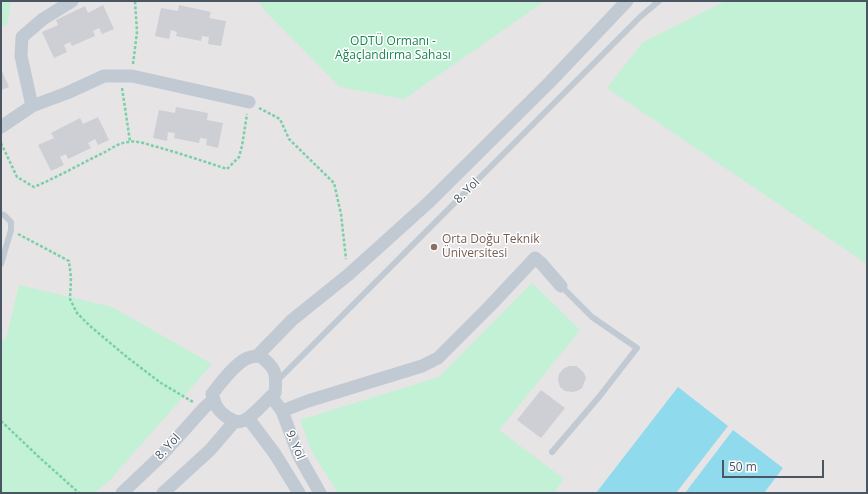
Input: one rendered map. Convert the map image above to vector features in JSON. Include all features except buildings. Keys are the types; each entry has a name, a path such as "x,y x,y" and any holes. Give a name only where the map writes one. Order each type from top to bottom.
{"street":[{"path":"32,106 21,56 22,37 43,19 72,1"},
{"name":"8. Yol","path":"122,493 161,456 209,404 212,394 222,381 242,361 250,357 257,356 292,320 348,275 429,202 549,83 627,1"},
{"path":"1,127 32,106 67,93 104,76 126,76 248,102"},
{"path":"282,411 308,401 422,366 438,358 535,258 561,286"},
{"path":"257,356 260,356 269,362 276,372 276,382"},
{"name":"8. Yol","path":"248,418 275,392 276,382"},
{"name":"9. Yol","path":"271,396 282,411 299,456 320,493"},
{"path":"209,404 215,404 220,412 235,421 241,422 248,418"},
{"name":"9. Yol","path":"248,418 275,454 299,493"},
{"path":"163,493 210,450 235,421"}],"lane":[{"name":"8. Yol","path":"276,382 640,17 658,1"},
{"path":"1,214 11,222 11,230 1,264"},
{"path":"552,452 599,397 637,348 592,317 561,286"}],"path":[{"path":"130,141 126,76 137,32 135,1"},
{"path":"1,143 17,177 34,187 123,142 130,141 169,150 228,169 239,157 248,102 280,119 289,139 334,183 341,214 348,275"},
{"path":"11,230 68,261 71,278 70,299 77,313 90,326 161,383 209,404"},
{"path":"1,420 79,493"}],"shaded area":[{"name":"Orta Doğu Teknik Üniversitesi","path":"1,1 867,1 867,493 1,493"}],"green space":[{"path":"1,1 11,1 7,25 1,27"},
{"name":"ODTÜ Ormanı - Ağaçlandırma Sahası","path":"258,1 545,1 404,99 340,87 267,13"},
{"path":"726,1 867,1 867,264 607,88 643,42"},
{"path":"532,283 580,330 499,430 564,479 554,493 338,493 312,452 300,420 439,377"},
{"path":"19,285 112,307 212,364 108,482 94,493 1,493 1,340 6,339"}],"water":[{"path":"678,387 728,426 676,493 596,493"},
{"path":"733,430 783,468 764,493 685,493"}],"place":[{"name":"Orta Doğu Teknik Üniversitesi","path":"434,247"}]}
